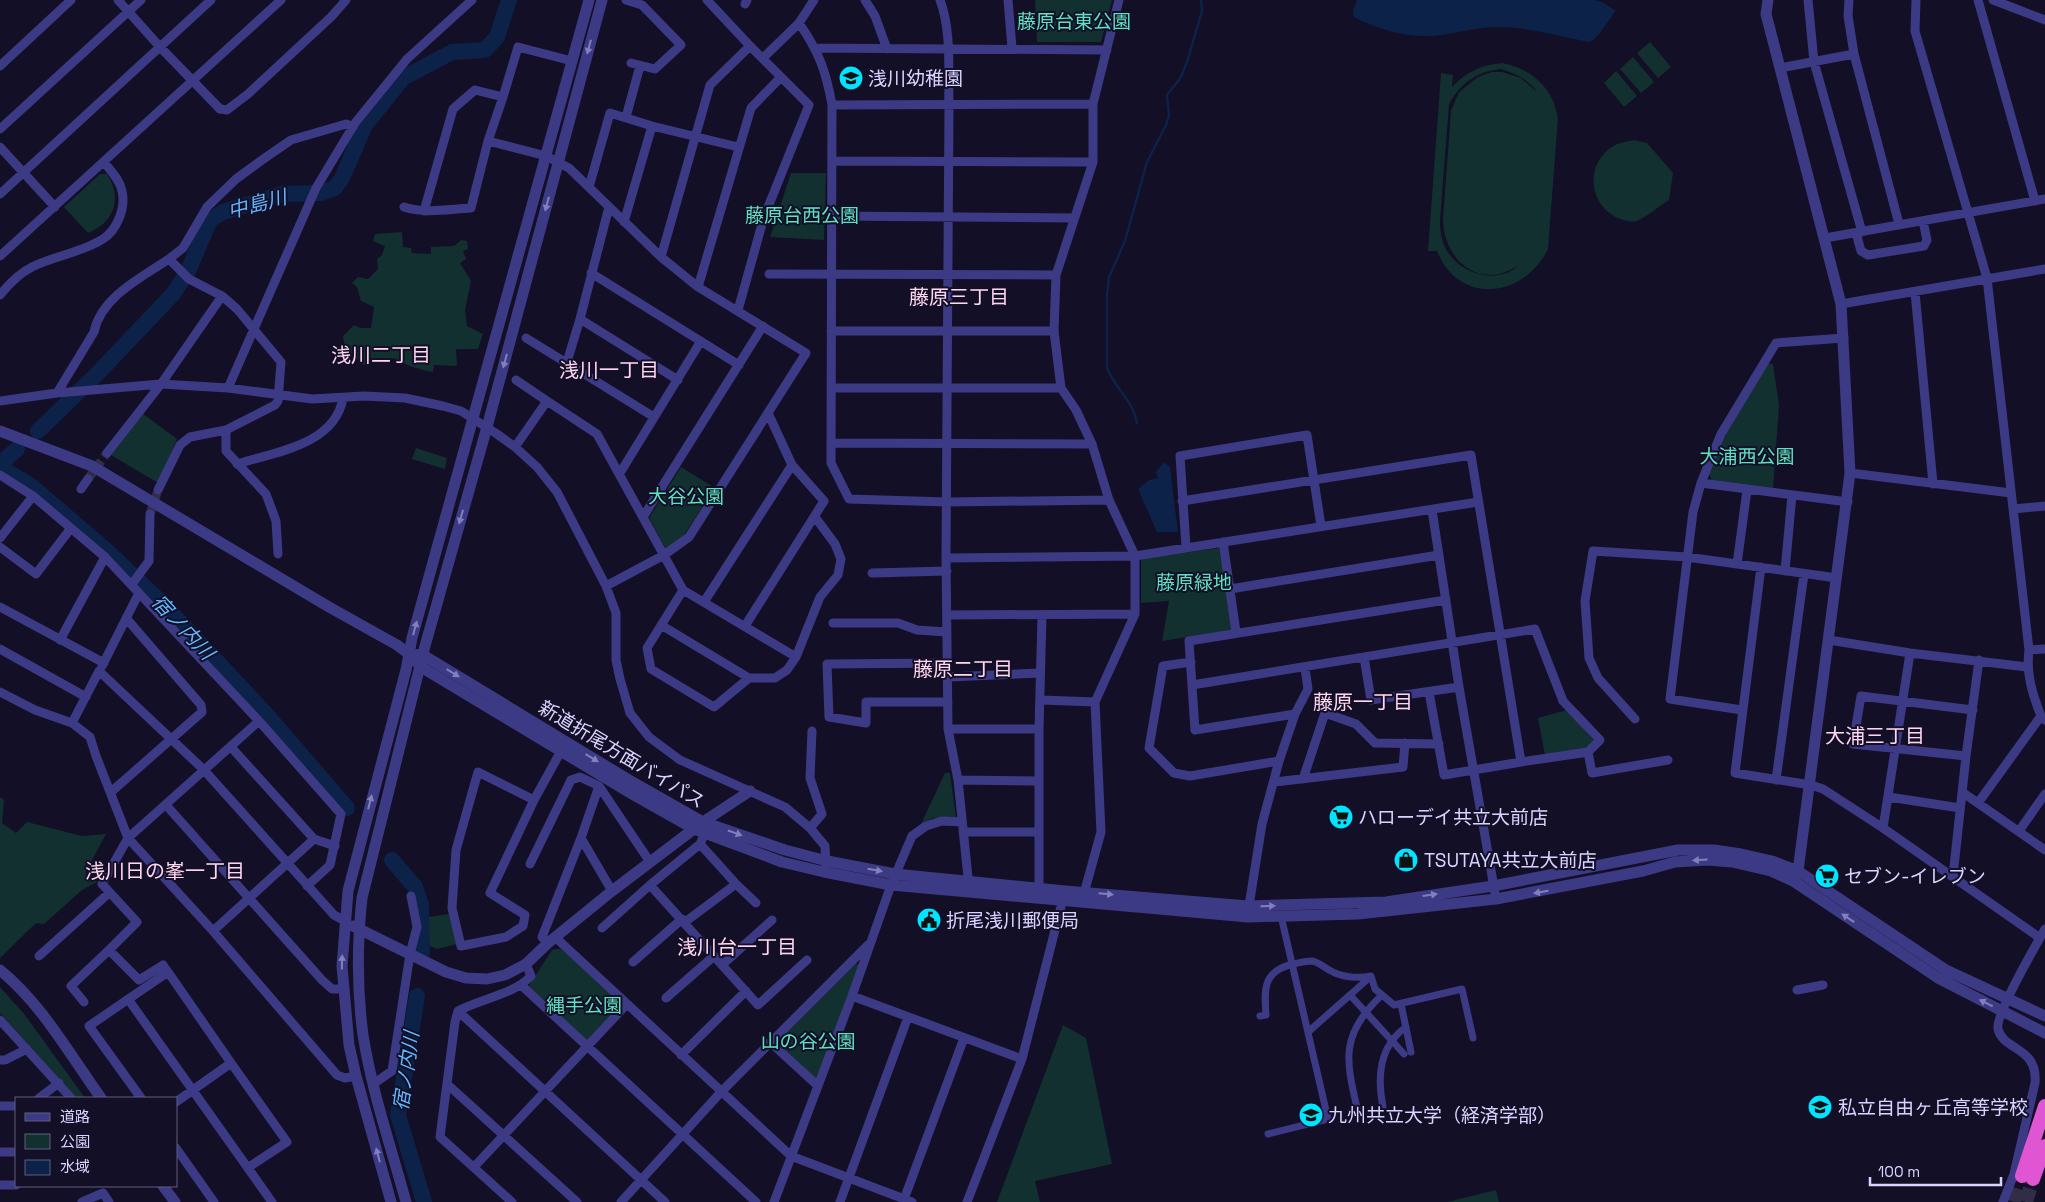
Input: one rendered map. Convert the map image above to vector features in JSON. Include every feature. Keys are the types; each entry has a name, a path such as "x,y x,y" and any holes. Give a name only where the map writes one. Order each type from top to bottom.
{"highway":[{"path":"2045,1106 2027,1178 2045,1146"}],"street":[{"path":"0,66 71,0"},
{"path":"118,0 220,110 227,110 255,88 331,17 346,0"},
{"path":"0,129 141,0"},
{"path":"0,194 211,0"},
{"path":"0,256 281,0"},
{"path":"228,388 310,200 353,127 406,58 472,0"},
{"path":"391,1202 349,1045 342,966 348,891 472,418 589,0"},
{"path":"406,1202 373,1084 360,1011 359,928 362,898 422,661 602,0"},
{"path":"626,0 642,5 682,45 655,69 635,64 626,117"},
{"path":"707,0 750,46 810,105 764,217 738,310"},
{"path":"763,58 799,23 814,0"},
{"path":"865,0 875,16 887,48"},
{"path":"940,0 944,10 948,49 949,106 946,558 948,729 958,780 969,887"},
{"path":"1008,0 1012,48"},
{"path":"1083,897 1101,832 1095,702 1136,614 1135,556 1109,500 1092,444 1076,410 1061,388 1054,331 1056,275 1093,162 1093,104 1118,0"},
{"path":"1768,0 1766,14 1841,304 1850,473 1848,502 1811,785 1796,876"},
{"path":"1808,0 1814,62 1859,232 1861,252 1868,255 1924,246 1927,240 1923,221"},
{"path":"1849,0 1848,16 1854,54 1899,224"},
{"path":"1916,0 1915,31 1987,278 2029,650 2027,667 2032,693 2043,718 1978,803"},
{"path":"1978,0 2035,201"},
{"path":"1993,0 2014,4 2045,20"},
{"path":"799,23 816,48 827,77 832,105 831,463 848,499 947,502 1109,500"},
{"path":"661,257 710,84 750,46"},
{"path":"404,207 415,211 471,208 488,140 518,47 572,61"},
{"path":"816,48 1107,50"},
{"path":"1780,68 1854,54"},
{"path":"698,287 751,108 781,77"},
{"path":"424,211 453,109 475,90 503,97"},
{"path":"832,105 1093,104"},
{"path":"589,187 610,113 652,126 738,147"},
{"path":"57,393 94,332 96,320 120,293 183,248 207,206 236,179 291,140 346,124 353,127"},
{"path":"624,222 652,126"},
{"path":"488,140 546,156 569,168 661,257 698,287 806,352 689,537 664,555 606,586"},
{"path":"0,147 55,207"},
{"path":"833,161 1093,162"},
{"path":"0,295 30,268 91,245 103,239 112,231 119,220 122,192 116,178 104,162"},
{"path":"1825,238 2045,199"},
{"path":"567,362 609,208"},
{"path":"832,216 1074,218"},
{"path":"158,490 180,444 190,437 226,430 275,405 279,396 281,362 237,309 222,296 189,279 169,259"},
{"path":"1841,304 2045,269"},
{"path":"591,273 739,365"},
{"path":"769,274 1056,275"},
{"path":"1914,292 1933,484"},
{"path":"107,453 161,384 222,296"},
{"path":"580,319 678,380"},
{"path":"643,517 764,326"},
{"path":"832,331 1054,331"},
{"path":"526,338 654,417"},
{"path":"1742,710 1670,699 1693,512 1701,483 1721,434 1776,343 1844,338"},
{"path":"620,472 701,341"},
{"path":"516,380 597,434 620,472 683,590 796,657"},
{"path":"0,401 57,393 69,394 161,384 228,388 312,399 364,396 405,398 443,406 472,418 515,447 538,467 557,492 606,586 616,613 616,660 630,713 649,737 680,760 785,807 810,828 825,846 825,867"},
{"path":"831,388 1061,388"},
{"path":"237,464 301,444 323,433 334,421 341,408 343,398"},
{"path":"515,447 548,401"},
{"path":"745,626 824,501 792,465 768,413"},
{"path":"226,430 226,451 266,494 276,521 278,554"},
{"path":"0,431 92,466 422,661 561,751 700,832 736,884 756,903"},
{"path":"1186,547 1180,456 1307,435 1322,526"},
{"path":"831,443 1092,444"},
{"path":"1182,501 1471,455 1521,762"},
{"path":"704,602 792,465"},
{"path":"1850,473 2011,493"},
{"path":"0,475 33,496 133,582 139,593 341,814 330,864 307,886"},
{"path":"81,489 88,479"},
{"path":"1701,483 1848,502"},
{"path":"1737,564 1747,490"},
{"path":"1785,571 1792,495"},
{"path":"0,538 33,496"},
{"path":"946,558 1135,556 1478,502"},
{"path":"2013,509 2045,506"},
{"path":"1432,510 1459,687 1496,899"},
{"path":"133,582 146,568 149,561 150,514"},
{"path":"661,625 749,678 775,678 787,670 796,657 820,597 838,575 841,559 835,544 815,517"},
{"path":"0,547 36,574 71,528"},
{"path":"1223,542 1236,632"},
{"path":"1635,719 1598,678 1589,658 1585,601 1593,551 1687,557 1837,578"},
{"path":"1230,589 1439,556"},
{"path":"60,640 106,557"},
{"path":"1760,567 1735,773 1811,785 1824,789 1953,876 2040,938"},
{"path":"872,572 947,571"},
{"path":"1776,780 1804,574"},
{"path":"683,590 647,648 651,669 714,706 749,678"},
{"path":"72,723 139,593"},
{"path":"1295,714 1195,730 1190,641 1236,632 1446,600"},
{"path":"0,607 60,640 102,667 171,739 204,770 334,915 446,972 466,978 487,979 505,975 526,964 551,940 650,862 700,832"},
{"path":"947,615 1042,616 1136,614"},
{"path":"1039,893 1039,729 1042,616"},
{"path":"111,792 202,712 201,705 126,618"},
{"path":"833,623 898,623 917,630 947,632"},
{"path":"1192,685 1535,629 1563,701 1600,740 1588,752 1444,775 1430,692"},
{"path":"1829,640 1910,653 2027,667"},
{"path":"0,649 86,697"},
{"path":"2029,650 2045,649"},
{"path":"1883,828 1910,653"},
{"path":"1364,657 1371,700 1459,687"},
{"path":"1953,876 1979,660"},
{"name":"新道折尾方面バイパス","path":"422,661 629,780 700,832 785,850 825,867 893,879 1064,896 1248,911"},
{"path":"1191,662 1163,666 1150,748 1174,773 1190,776 1279,761"},
{"path":"947,663 827,664 829,717 866,723 866,702 948,702"},
{"path":"1248,911 1262,824 1275,782 1279,761 1295,714 1308,689 1305,668"},
{"path":"948,677 1040,673"},
{"path":"0,692 35,710 72,723 90,737 128,838 213,931 337,1075 345,1078 356,1076"},
{"path":"1966,756 1853,744 1861,696 1973,710"},
{"path":"1041,700 1095,702"},
{"path":"1303,779 1325,713 1356,724 1375,742 1439,744"},
{"path":"84,1002 68,983 110,950 137,922 102,884 128,838 258,721"},
{"path":"948,729 1039,729"},
{"path":"810,828 822,814 810,778 812,731"},
{"path":"1275,782 1403,767 1405,743"},
{"path":"231,747 314,839 335,846"},
{"path":"534,800 478,772 456,850 452,908 461,946 506,938 523,926 525,915 490,892 534,800 561,751"},
{"path":"1588,752 1592,773 1668,760"},
{"path":"530,864 571,780 580,777 599,786 650,862"},
{"path":"958,780 1039,781"},
{"path":"599,786 581,838 542,937 551,940 626,1005 791,1156 906,1201 964,1038"},
{"path":"602,928 650,885 700,832 750,791"},
{"path":"1962,792 2045,850"},
{"path":"2019,831 2045,794"},
{"path":"1889,797 1960,808"},
{"path":"166,805 322,980 332,989 343,989"},
{"path":"774,1202 852,996 893,879 912,836 926,826 942,821 962,822"},
{"path":"963,832 1038,832"},
{"path":"581,838 612,891"},
{"path":"213,931 314,839"},
{"path":"1248,911 1386,902 1494,886 1678,850 1714,850 1772,861 1946,970 2045,1016"},
{"path":"1248,911 1281,916 1358,914 1496,899 1643,872 1675,862 1706,860 1732,862 1796,876 1938,978 2045,1033"},
{"path":"633,962 683,920 736,884"},
{"path":"650,885 758,1004 807,960"},
{"path":"39,956 109,893"},
{"path":"373,1084 392,1071 410,954 417,928 411,896"},
{"path":"967,1202 1022,1059 1064,896"},
{"path":"1268,1134 1328,1119 1281,916"},
{"path":"722,965 772,920"},
{"path":"2003,1202 2014,1174 2036,1072 2033,1063 2026,1055 1998,1031 1998,1023 2008,998 2045,929"},
{"path":"621,1202 721,1092 871,942"},
{"path":"110,950 139,980 163,964 287,1142 249,1167"},
{"path":"666,998 714,956"},
{"path":"1260,1016 1266,1015 1264,995 1268,979 1276,970 1292,964 1313,962 1345,976 1362,978 1371,976"},
{"path":"512,1202 440,1137 458,1011 472,1003 522,986 531,976 526,964"},
{"path":"0,970 14,981 37,1008 100,1097"},
{"path":"140,1097 90,1026 168,972"},
{"path":"1308,1032 1371,976"},
{"path":"1371,976 1375,989 1394,1005 1462,989 1473,1038"},
{"path":"1797,990 1823,985"},
{"path":"522,986 756,1202"},
{"path":"681,1055 746,991"},
{"path":"1350,995 1392,1041 1408,1053 1406,1027 1401,1004"},
{"path":"1358,1112 1348,1064 1349,1045 1356,1025 1365,1012 1382,995"},
{"path":"852,996 1022,1059"},
{"path":"128,999 272,1202"},
{"path":"474,1167 626,1005"},
{"path":"458,1011 546,1090 665,1202"},
{"path":"840,1202 908,1017"},
{"path":"0,1020 70,1097"},
{"path":"1383,1107 1379,1087 1382,1058 1392,1041 1406,1027"},
{"path":"770,1042 818,1086"},
{"path":"0,1060 4,1060 27,1049"},
{"path":"178,1101 231,1063"},
{"path":"40,1097 59,1083"},
{"path":"447,1084 577,1202"},
{"path":"0,1106 15,1106"},
{"path":"178,1151 214,1202"},
{"path":"0,1152 15,1152"},
{"path":"0,1185 15,1185"},
{"path":"164,1187 175,1202"},
{"path":"82,1202 103,1193 109,1202"}],"green space":[{"name":"藤原台東公園","path":"1035,0 1112,0 1101,42 1037,42"},
{"path":"1650,42 1671,67 1658,78 1637,53"},
{"path":"1633,57 1654,82 1641,93 1620,69"},
{"path":"1502,63 1513,66 1532,75 1546,89 1558,118 1548,249 1537,265 1524,278 1508,286 1492,289 1475,287 1460,281 1447,269 1437,251 1428,251 1441,73 1453,75 1452,87 1469,73 1481,67","holes":["1500,69 1516,75 1525,80 1537,92 1521,78 1502,72 1492,72 1478,77 1459,92 1451,111 1443,219 1447,241 1458,260 1467,268 1476,273 1488,275 1500,274 1518,266 1510,272 1491,276 1482,275 1472,272 1455,261 1443,242 1440,221 1449,104 1464,84 1476,76"]},
{"path":"1616,71 1637,96 1624,107 1604,83"},
{"path":"1634,140 1647,143 1673,173 1669,200 1641,219 1633,222 1618,218 1602,205 1594,187 1594,176 1601,157 1609,149 1618,144"},
{"name":"藤原台西公園","path":"791,173 826,173 824,240 770,237"},
{"path":"100,174 107,174 112,183 115,201 110,216 97,229 88,233 64,207"},
{"path":"402,232 403,247 411,248 412,253 431,254 431,247 454,246 461,240 467,241 468,249 463,251 466,259 460,263 471,281 465,310 467,326 483,334 478,349 456,349 457,366 434,365 433,372 413,367 394,358 364,365 345,349 343,336 354,325 361,328 371,328 374,307 361,301 357,287 352,283 358,277 368,279 378,269 377,259 382,255 385,246 373,241 375,234"},
{"name":"大浦西公園","path":"1768,363 1773,364 1779,405 1773,488 1712,481 1709,474 1728,430"},
{"path":"142,413 177,439 158,483 111,455"},
{"path":"416,448 447,458 445,469 412,459"},
{"name":"大谷公園","path":"681,467 715,488 684,535 666,549 649,518"},
{"name":"藤原緑地","path":"1219,548 1233,630 1162,641 1169,601 1141,603 1141,559"},
{"path":"1567,710 1594,741 1587,748 1545,755 1538,718"},
{"path":"945,773 950,773 956,818 933,818 921,824"},
{"path":"0,797 4,800 2,823 16,833 27,822 82,836 106,834 85,873 97,882 82,890 44,924 36,923 0,958"},
{"path":"449,914 457,944 437,949 428,945 429,917"},
{"name":"縄手公園","path":"562,949 620,1003 587,1041 528,987 552,950"},
{"name":"山の谷公園","path":"855,962 859,966 818,1077 814,1078 777,1042"},
{"path":"0,987 25,1015 84,1097 76,1097 0,1013"},
{"path":"1063,1025 1086,1038 1112,1164 1035,1181 1040,1202 997,1202"},
{"path":"1496,1190 1499,1202 1447,1202"}],"water":[{"path":"1357,0 1595,0 1604,3 1616,11 1600,33 1589,42 1510,27 1484,28 1442,35 1419,36 1396,33 1354,17 1353,10"},
{"path":"1164,462 1170,467 1178,532 1157,532 1138,489 1149,480 1158,478 1156,472"}],"waterway":[{"name":"中島川","path":"38,431 97,374 173,294 188,271 210,220 223,212 282,194 321,193 335,188 342,178 365,125 403,78 452,52 485,50 497,37 509,0"},
{"path":"1137,423 1132,407 1114,382 1107,367 1107,294 1109,277 1125,241 1147,162 1166,125 1169,115 1167,95 1181,77 1187,62 1202,11 1201,0"},
{"name":"中島川","path":"0,464 17,449"},
{"name":"宿ノ内川","path":"0,467 30,485 106,550 165,606 266,714 347,808"},
{"name":"宿ノ内川","path":"392,860 415,887 421,905 422,952"},
{"name":"宿ノ内川","path":"417,996 398,1115 424,1202"}],"tunnel":[{"path":"88,479 107,453"},
{"path":"150,514 158,490"},
{"path":"2014,1202 2022,1176"},
{"path":"2026,1202 2033,1179"}],"place":[{"name":"浅川幼稚園","path":"851,78"},
{"name":"ハローデイ共立大前店","path":"1341,817"},
{"name":"TSUTAYA共立大前店","path":"1406,860"},
{"name":"セブン-イレブン","path":"1827,876"},
{"name":"折尾浅川郵便局","path":"929,920"},
{"name":"私立自由ヶ丘高等学校","path":"1820,1107"},
{"name":"九州共立大学（経済学部）","path":"1311,1115"}],"district":[{"name":"藤原三丁目","path":"959,297"},
{"name":"浅川二丁目","path":"381,355"},
{"name":"浅川一丁目","path":"609,370"},
{"name":"藤原二丁目","path":"963,669"},
{"name":"藤原一丁目","path":"1363,702"},
{"name":"大浦三丁目","path":"1875,736"},
{"name":"浅川日の峯一丁目","path":"165,871"},
{"name":"浅川台一丁目","path":"737,947"}]}
